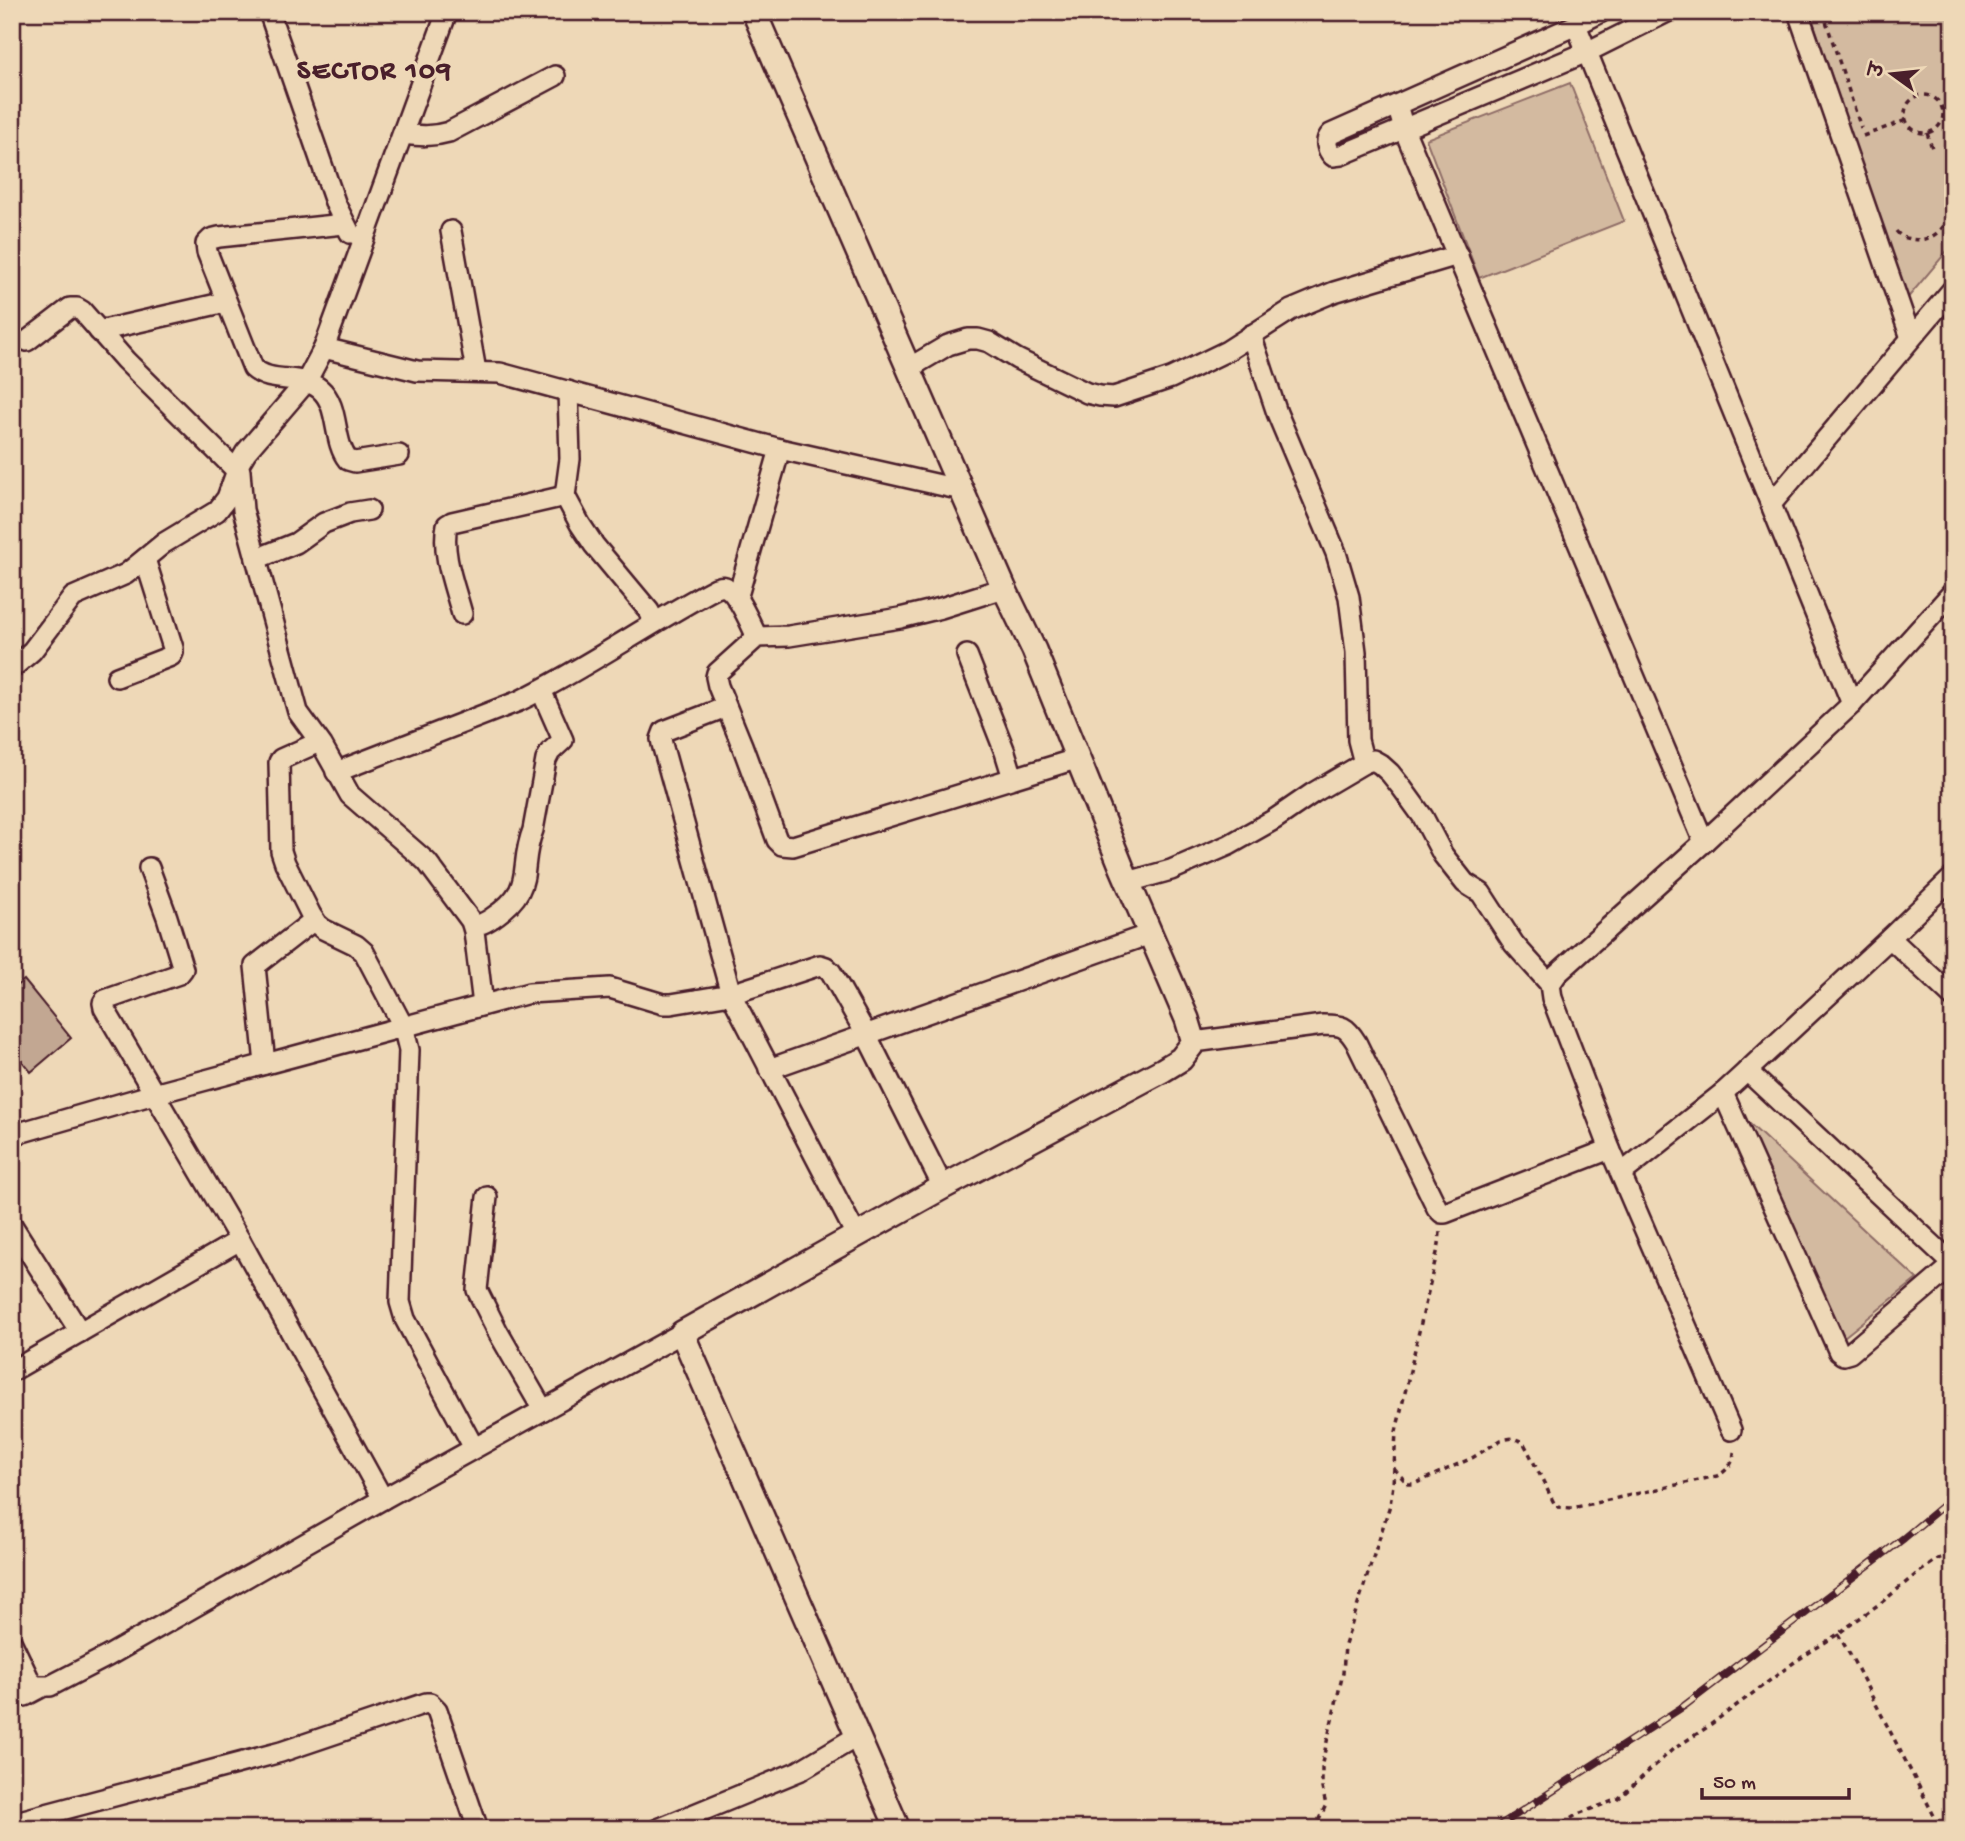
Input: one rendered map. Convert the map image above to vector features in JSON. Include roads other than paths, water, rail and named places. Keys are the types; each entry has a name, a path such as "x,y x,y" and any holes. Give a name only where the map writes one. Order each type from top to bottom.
{"street":[{"path":"269,12 336,205 344,224 360,248"},
{"path":"12,668 41,640 73,597 126,574 164,543 217,511 227,498 246,452 306,382 324,348 447,12"},
{"path":"754,12 1004,588 1034,650 1187,1019 1194,1042"},
{"path":"1601,12 1331,134 1326,143 1330,153 1334,156 1341,155 1404,129 1587,52 1667,12"},
{"path":"1798,12 1911,338"},
{"path":"1576,25 1852,704"},
{"path":"403,134 435,136 449,132 555,76"},
{"path":"1397,105 1404,129 1704,842"},
{"path":"344,224 211,239 206,244 207,253 253,368 265,376 306,382 321,390 329,399 343,452 348,460 355,462 399,454"},
{"path":"451,231 476,372"},
{"path":"909,368 948,345 978,339 989,342 1017,359 1087,393 1114,397 1171,378 1227,351 1291,310 1334,292 1458,255"},
{"path":"1772,503 1953,289"},
{"path":"99,331 226,302"},
{"path":"27,341 70,308 77,307 125,360 238,466 243,510 297,709 356,802 426,862 472,923 483,1006"},
{"path":"1251,335 1277,413 1336,553 1349,597 1356,652 1358,740 1364,762"},
{"path":"324,348 417,371 500,373 780,449 962,490"},
{"path":"568,391 570,459 565,496 583,529 649,611 653,623"},
{"path":"737,599 780,449"},
{"path":"463,614 447,554 445,533 449,523 565,496"},
{"path":"256,559 296,543 324,523 351,513 369,510"},
{"path":"117,677 173,653 145,559"},
{"path":"336,772 519,701 606,654 653,623 719,587 727,588 737,599 757,637"},
{"path":"1004,588 900,618 789,636 757,637 716,675 777,840 786,847 793,846 1079,758"},
{"path":"1550,984 1852,704 1953,592"},
{"path":"967,655 1013,778"},
{"path":"472,923 482,924 502,911 523,884 546,760 550,752 563,740 541,690"},
{"path":"726,707 664,731 661,739 731,995 856,1236"},
{"path":"319,742 281,759 281,851 314,920 323,929 356,945 364,952 403,1026 409,1050 400,1302 405,1319 474,1448"},
{"path":"1128,882 1171,870 1229,845 1364,762 1376,761 1390,773 1423,817 1443,855 1465,883 1481,893 1514,944 1550,984 1552,998 1610,1149 1731,1430"},
{"path":"149,868 183,969 179,974 110,998 103,1003 104,1008 240,1240 383,1499"},
{"path":"1622,1173 1723,1093 1953,877"},
{"path":"265,1064 255,967 314,920"},
{"path":"768,1069 1150,934"},
{"path":"1890,938 1953,997"},
{"path":"12,1135 529,993 610,988 663,1004 731,995 820,965 831,972 866,1034 943,1187"},
{"path":"12,1643 30,1681 36,1686 51,1686 943,1187 1163,1070 1181,1059 1194,1042 1323,1026 1346,1028 1356,1042 1437,1208 1442,1213 1610,1149"},
{"path":"1723,1093 1839,1352 1843,1355 1850,1353 1953,1264 1747,1071"},
{"path":"487,1197 477,1290 543,1410"},
{"path":"12,1225 80,1332"},
{"path":"12,1371 240,1240"},
{"path":"682,1333 898,1829"},
{"path":"12,1696 25,1696 42,1687"},
{"path":"12,1824 281,1752 430,1703 437,1710 478,1829"},
{"path":"658,1829 799,1771 856,1737"}],"railway":[{"path":"1494,1829 1684,1706 1904,1538 1953,1497"}],"district":[{"name":"SECTOR 109","path":"375,72"}]}
